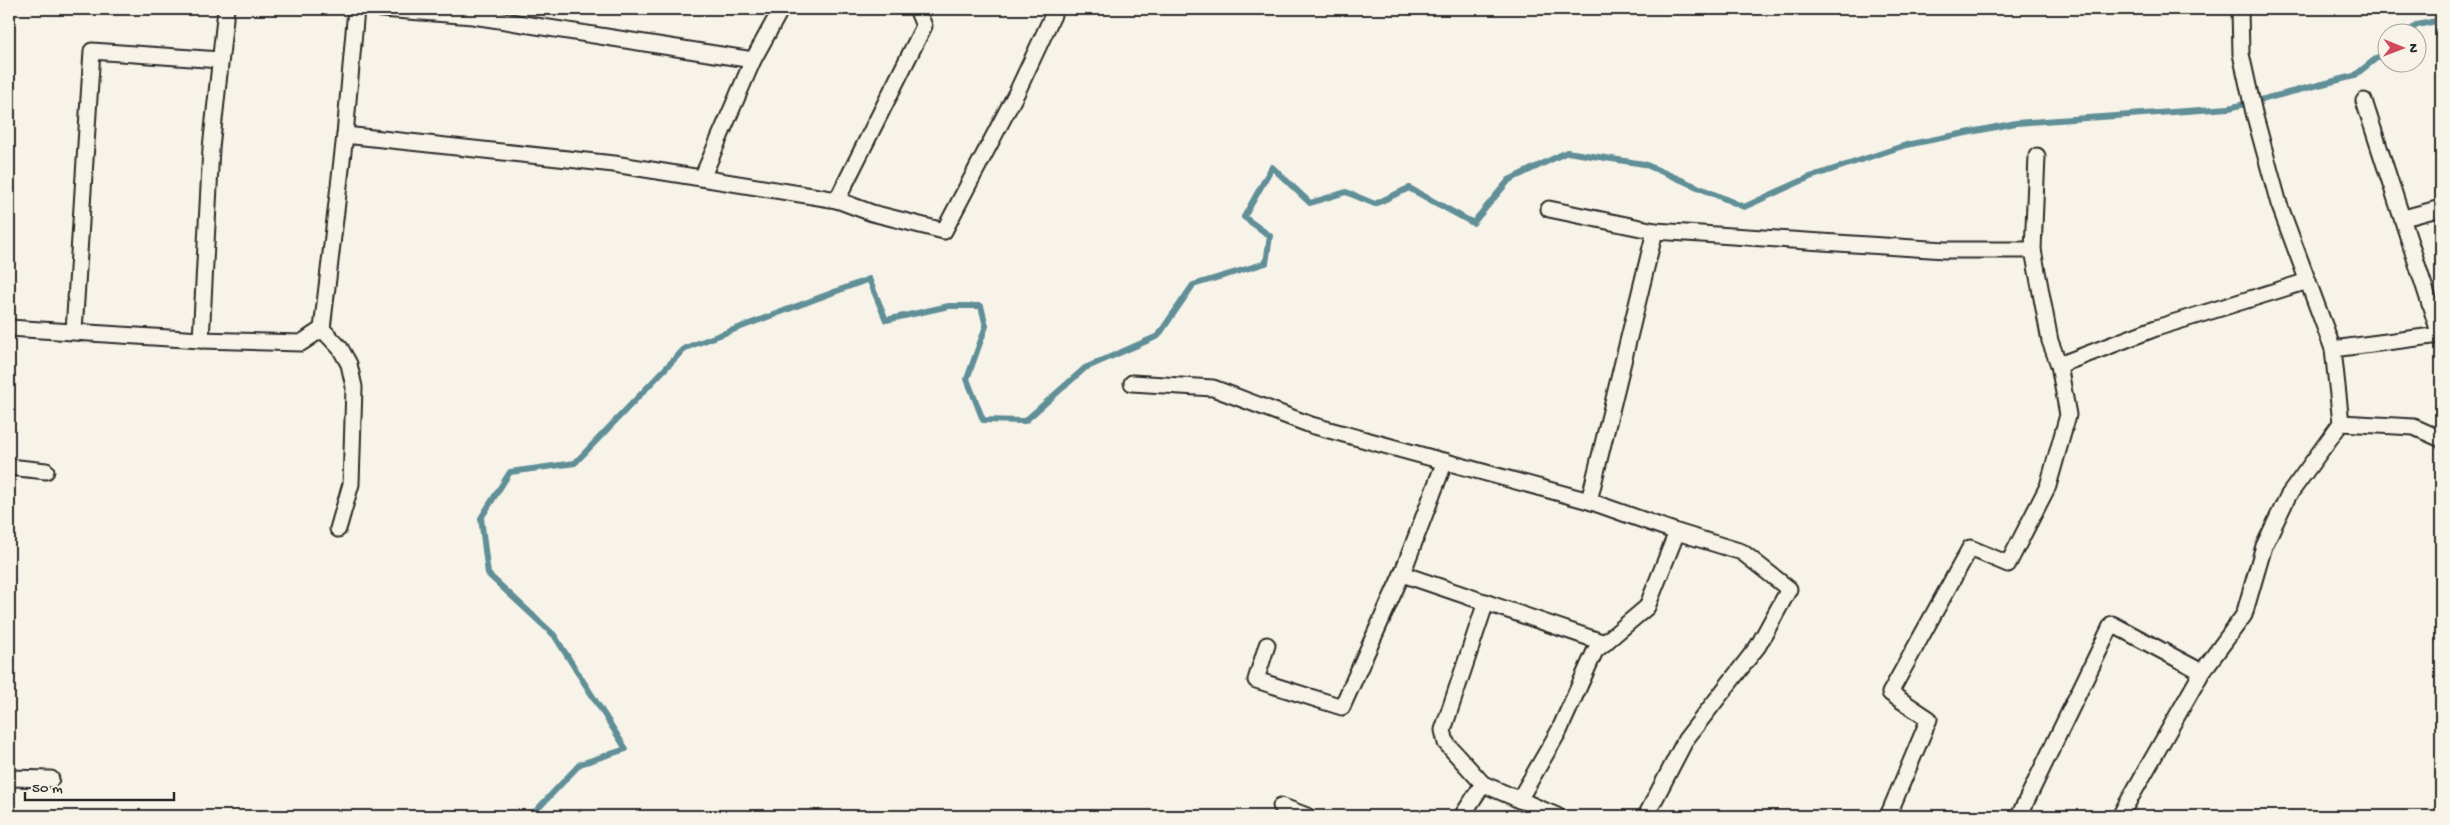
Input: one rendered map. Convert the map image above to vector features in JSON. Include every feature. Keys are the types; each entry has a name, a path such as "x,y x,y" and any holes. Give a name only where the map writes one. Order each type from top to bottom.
{"street":[{"path":"201,340 211,148 226,9"},
{"path":"9,328 201,340 301,343 322,329 356,9"},
{"path":"382,9 473,16 753,60"},
{"path":"702,178 753,60 781,9"},
{"path":"837,200 924,26 917,9"},
{"path":"2120,816 2202,672 2244,615 2264,546 2288,496 2341,424 2333,349 2279,204 2254,113 2241,54 2240,9"},
{"path":"344,135 614,164 702,178 837,200 872,213 944,231 1017,92 1053,15"},
{"path":"74,331 92,51 220,60"},
{"path":"2333,349 2440,335 2404,218 2364,101"},
{"path":"1888,816 1929,719 1890,693 1970,548 2008,564 2048,486 2068,415 2060,364 2050,341 2033,250 2037,156"},
{"path":"2404,218 2441,208"},
{"path":"1549,209 1655,231 1945,250 2033,250"},
{"path":"1589,501 1655,231"},
{"path":"2060,364 2156,328 2308,281"},
{"path":"322,329 340,348 349,364 354,387 351,484 338,529"},
{"path":"1132,383 1213,388 1310,425 1589,501 1677,532 1742,552 1789,589 1758,646 1686,740 1646,816"},
{"path":"2341,424 2414,427 2441,439"},
{"path":"1267,645 1256,680 1342,707 1402,574 1444,462"},
{"path":"9,467 46,471"},
{"path":"1519,800 1559,731 1595,651 1647,607 1677,532"},
{"path":"1402,574 1605,642"},
{"path":"1486,602 1443,730 1446,743 1483,784 1557,816"},
{"path":"2019,816 2112,624 2202,672"},
{"path":"9,778 51,779"},
{"path":"1462,816 1483,784"},
{"path":"1281,806 1307,816"}],"waterway":[{"path":"2428,23 2441,20"},
{"path":"531,816 580,764 626,749 554,635 488,574 481,518 510,472 575,463 685,348 869,279 886,320 949,306 981,306 986,326 967,379 983,420 1025,421 1085,368 1158,336 1193,285 1266,263 1270,236 1244,217 1272,167 1310,203 1346,192 1375,204 1409,188 1473,223 1509,180 1567,152 1644,164 1744,207 1810,177 1906,145 2016,123 2229,108 2354,76 2378,57"}]}
